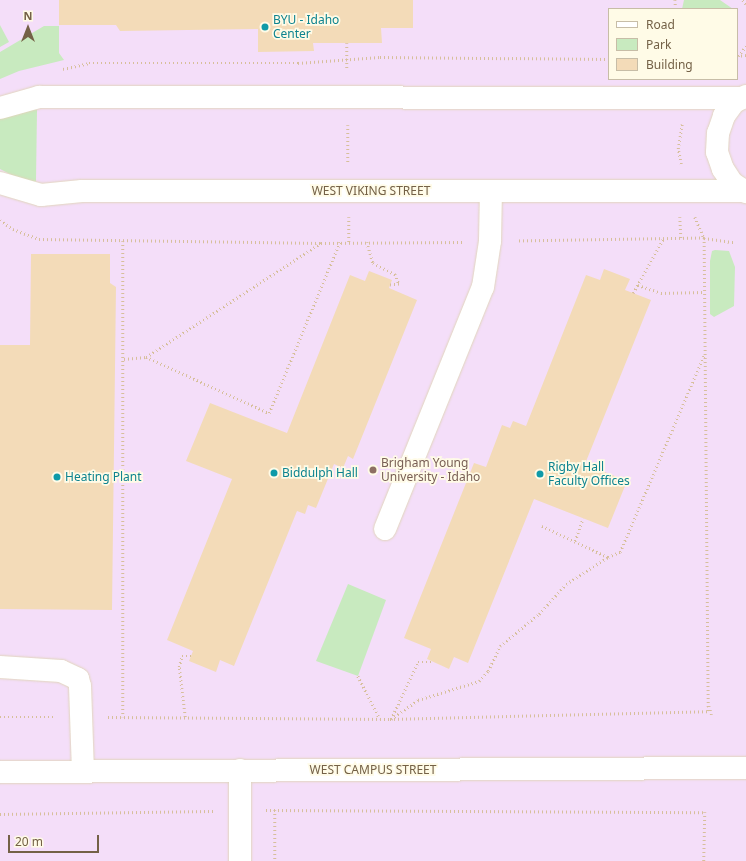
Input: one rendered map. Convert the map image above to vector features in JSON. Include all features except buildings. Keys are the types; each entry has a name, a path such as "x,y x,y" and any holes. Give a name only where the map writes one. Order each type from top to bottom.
{"street":[{"path":"0,108 39,97 744,97"},
{"path":"744,97 734,102 724,116 718,133 717,152 723,169 732,183 745,191"},
{"name":"WEST VIKING STREET","path":"0,183 41,195 82,191 745,191"},
{"path":"385,529 483,287 490,241 491,192"},
{"path":"0,667 62,671 78,679 82,718 83,772"},
{"name":"WEST CAMPUS STREET","path":"0,772 746,768"},
{"path":"240,770 240,861"}],"path":[{"path":"743,0 746,4"},
{"path":"347,43 349,242"},
{"path":"738,56 746,46"},
{"path":"738,56 746,55"},
{"path":"59,69 88,63 298,63 380,57 608,59"},
{"path":"0,220 12,229 39,239 321,243 704,238 708,704 708,711 390,720 0,717"},
{"path":"633,293 663,239"},
{"path":"122,241 124,359 123,717"},
{"path":"146,357 270,413 340,242"},
{"path":"367,242 373,263 395,274 398,284 390,285"},
{"path":"124,359 146,357 321,243"},
{"path":"638,285 661,293 704,292"},
{"path":"390,720 418,700 479,681 488,670 500,646 539,614 566,584 608,557 620,552 705,352"},
{"path":"575,541 583,518"},
{"path":"542,526 608,557"},
{"path":"185,718 179,667 182,656 191,656"},
{"path":"390,720 418,662 433,662"},
{"path":"358,676 380,719"},
{"path":"708,704 712,716"},
{"path":"0,814 240,810 705,812 704,861"},
{"path":"275,810 275,861"}],"shaded area":[{"name":"Brigham Young University - Idaho","path":"0,0 746,0 746,861 0,861"}],"green space":[{"path":"684,0 720,0 732,8 682,8"},
{"path":"0,25 9,42 0,47"},
{"path":"44,26 59,26 59,53 64,60 19,71 0,79 0,52"},
{"path":"31,107 37,110 36,181 29,184 0,169 0,119"},
{"path":"712,251 729,251 735,267 734,306 714,317 710,314 710,261"},
{"path":"348,584 386,600 358,676 316,661"}],"place":[{"name":"BYU - Idaho Center","path":"265,27"},
{"name":"Brigham Young University - Idaho","path":"373,470"},
{"name":"Biddulph Hall","path":"274,473"},
{"name":"Rigby Hall Faculty Offices","path":"540,474"},
{"name":"Heating Plant","path":"57,477"}]}
